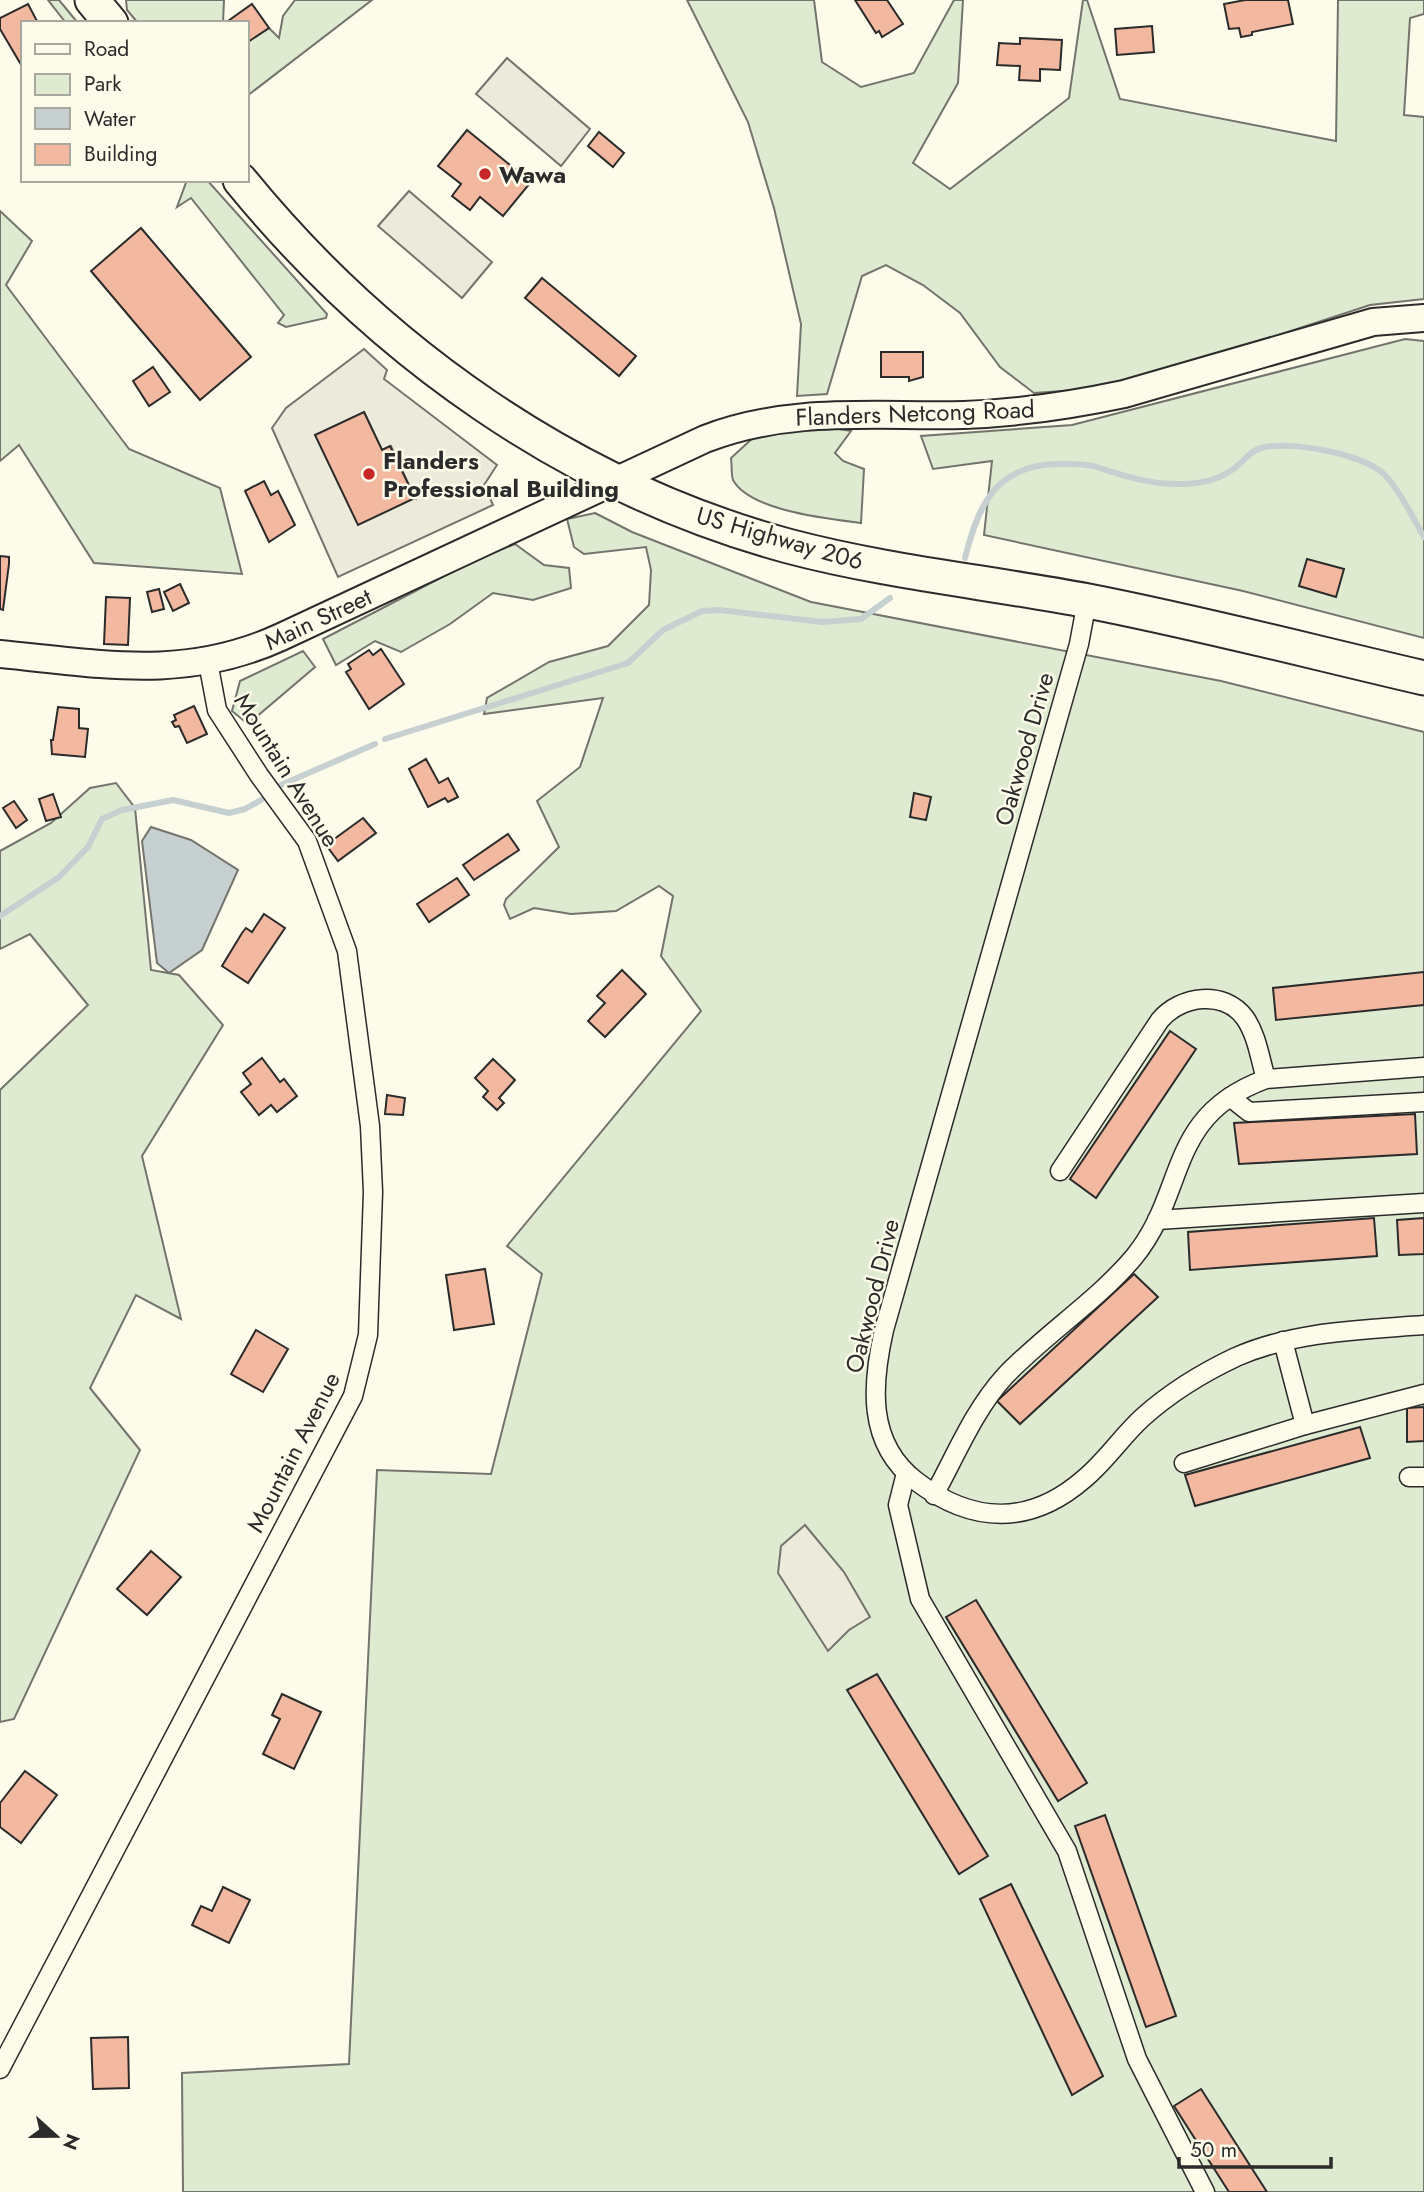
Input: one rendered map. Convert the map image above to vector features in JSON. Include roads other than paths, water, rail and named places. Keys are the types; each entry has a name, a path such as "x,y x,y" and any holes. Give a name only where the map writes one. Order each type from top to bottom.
{"highway":[{"path":"92,0 109,21"},
{"name":"US Highway 206","path":"242,182 341,291 416,356 532,437 615,480 703,518 788,546 861,564 1087,601 1424,678"}],"main road":[{"name":"Flanders Netcong Road","path":"615,480 705,439 777,419 853,413 965,415 1090,401 1124,394 1373,322 1424,318"},
{"name":"Main Street","path":"0,654 137,666 208,663 281,637 615,480"}],"street":[{"name":"Oakwood Drive","path":"1087,601 1079,644 879,1352 874,1405 884,1438 906,1473 934,1495 969,1510 992,1515 1028,1511 1047,1504 1086,1478 1141,1419 1181,1388 1238,1357 1283,1341 1342,1332 1424,1325"},
{"name":"Mountain Avenue","path":"0,2069 353,1396 366,1351 372,1282 370,1126 347,951 307,841 259,775 217,710 208,663"},
{"path":"1060,1171 1160,1020 1178,1003 1205,999 1234,1008 1245,1019 1253,1035 1266,1079"},
{"path":"934,1495 984,1403 1004,1377 1133,1258 1157,1220 1179,1161 1191,1138 1209,1115 1230,1097 1266,1079 1424,1067"},
{"path":"1230,1097 1249,1112 1424,1102"},
{"path":"1157,1220 1424,1203"},
{"path":"1283,1341 1305,1425"},
{"path":"1184,1463 1305,1425 1424,1394"},
{"path":"906,1473 898,1505 919,1599 1067,1851 1136,2059 1205,2192"}],"water":[{"path":"151,827 191,840 238,870 202,950 169,973 157,963 142,841"}],"waterway":[{"path":"965,558 983,506 992,492 1018,472 1035,466 1079,464 1147,481 1169,484 1196,483 1224,475 1254,451 1273,446 1325,450 1374,467 1384,474 1395,488 1424,537"},
{"path":"385,739 628,663 663,630 702,611 719,610 822,622 861,619 890,598"},
{"path":"281,785 375,744"},
{"path":"0,916 59,877 88,847 102,819 122,810 173,800 229,813 245,809 261,800"}],"place":[{"name":"Wawa","path":"485,174"},
{"name":"Flanders Professional Building","path":"369,474"}]}
